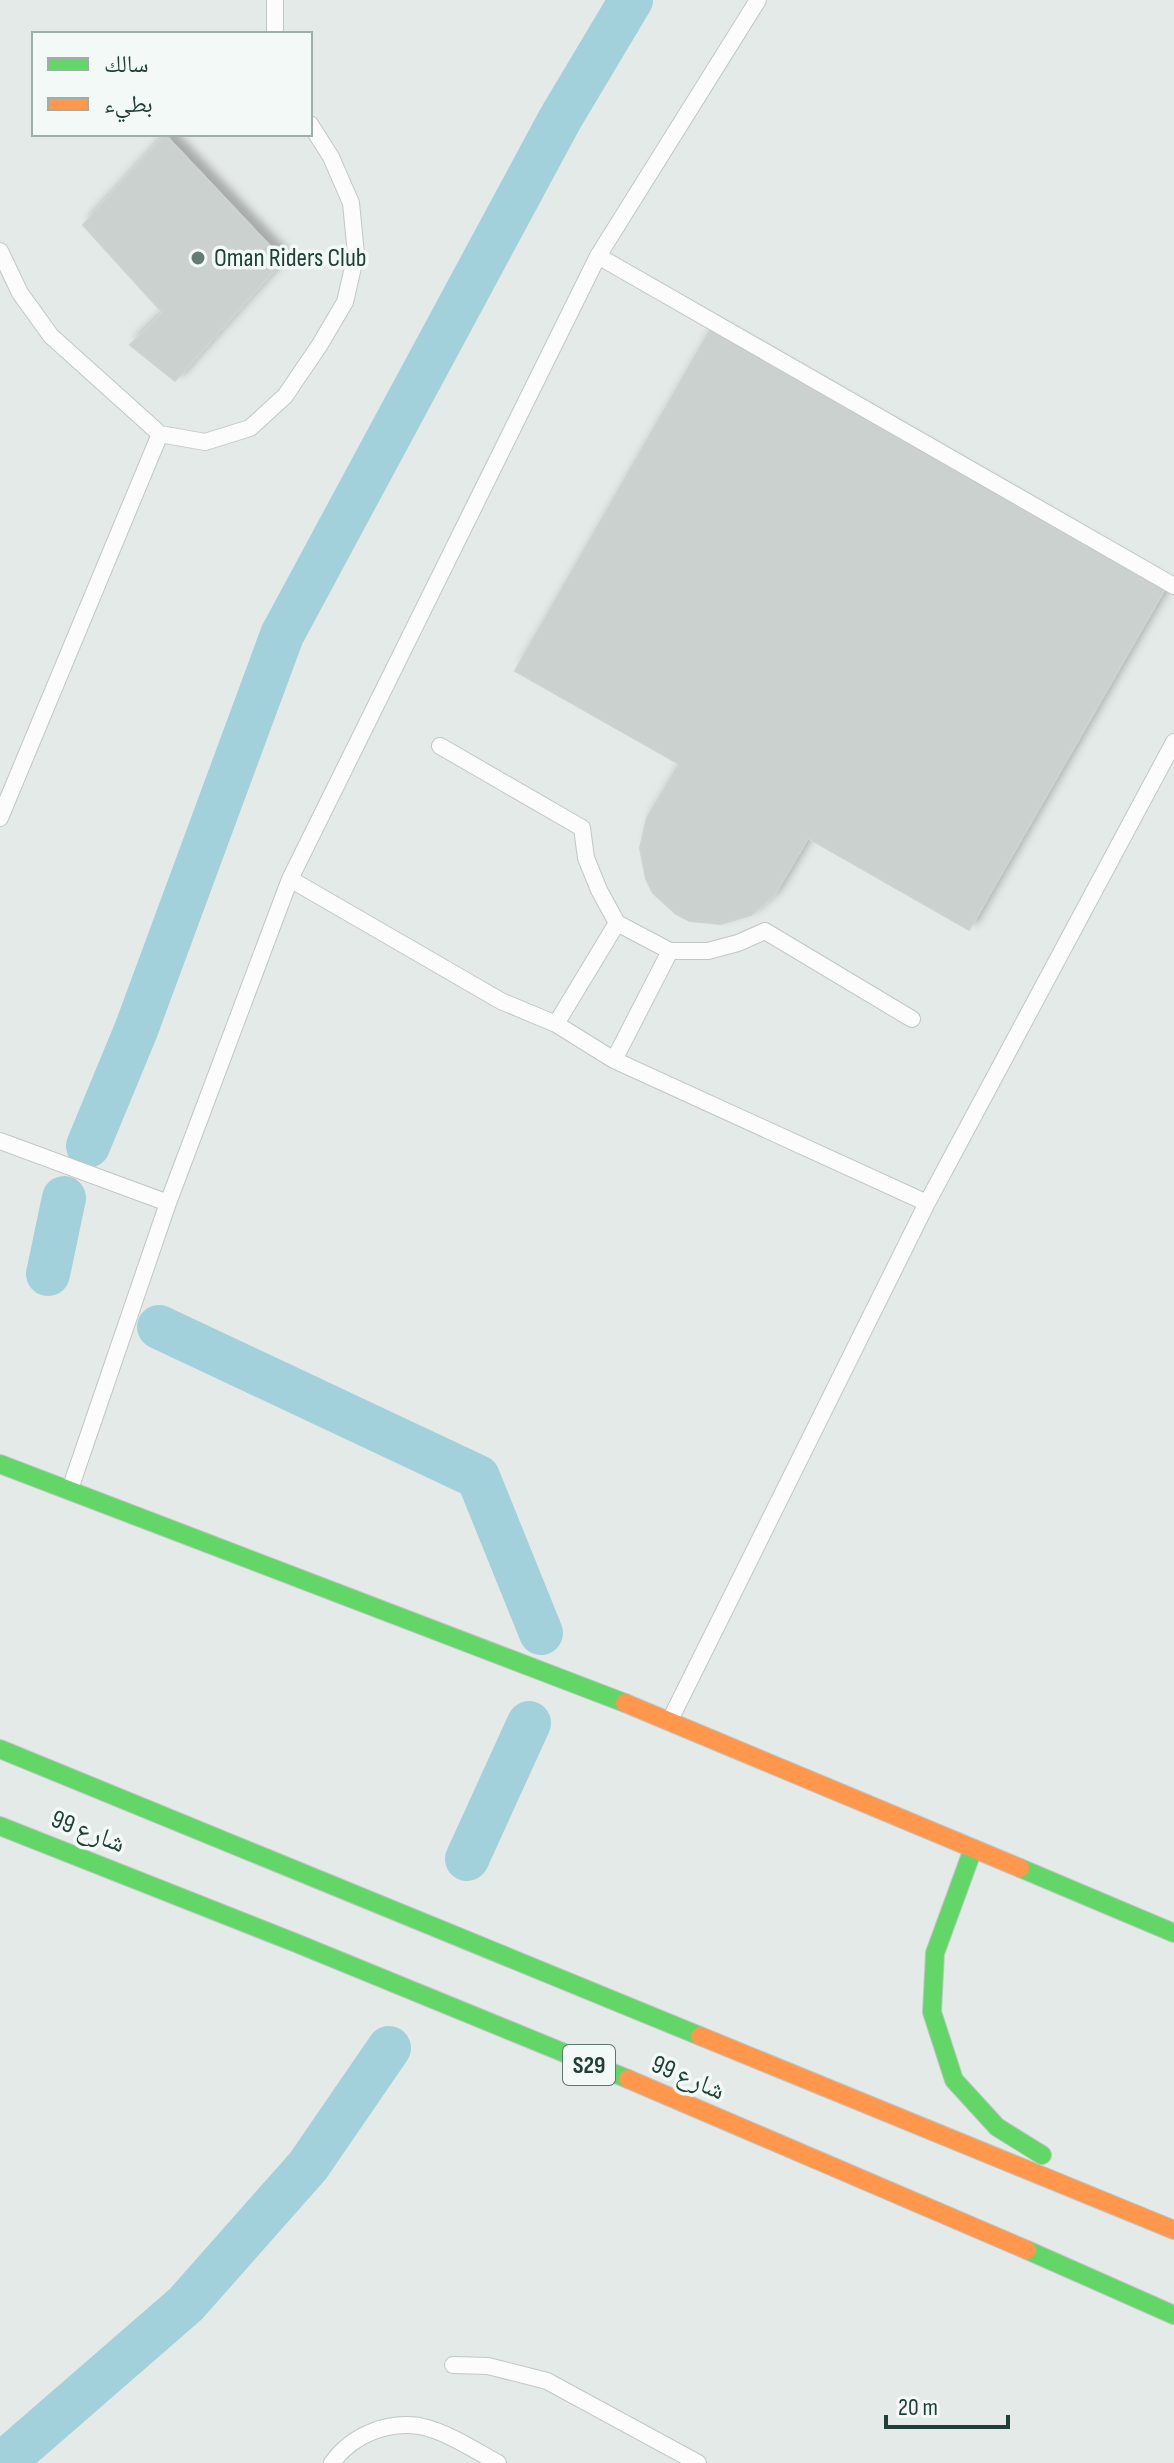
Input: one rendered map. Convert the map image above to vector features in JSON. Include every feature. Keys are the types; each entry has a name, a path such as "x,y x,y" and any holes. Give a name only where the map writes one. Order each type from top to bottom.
{"main road":[{"path":"0,1464 669,1720 1174,1933"},
{"name":"99 شارع","path":"0,1749 1174,2230"},
{"name":"99 شارع","path":"0,1826 200,1904 931,2207 1174,2315"},
{"path":"973,1849 935,1953 932,2012 954,2080 997,2127 1135,2214"}],"lane":[{"path":"275,0 275,32"},
{"path":"69,1490 168,1203 290,879 598,256 758,0"},
{"path":"0,251 20,293 51,336 160,434 205,442 250,428 285,396 345,302 356,254 351,203 331,157 312,127"},
{"path":"598,256 1174,586"},
{"path":"0,818 160,434"},
{"path":"669,1720 927,1203 1174,742"},
{"path":"440,746 582,828 586,858 617,923 670,951 708,951 765,931 912,1019"},
{"path":"290,879 501,1001 556,1024 614,1060 927,1203"},
{"path":"556,1024 617,923"},
{"path":"614,1060 670,951"},
{"path":"0,1141 168,1203"},
{"path":"453,2365 488,2366 547,2381 698,2463"},
{"path":"332,2463 353,2441 374,2430 396,2426 420,2426 442,2434 488,2461"}],"building":[{"name":"Oman Riders Club","path":"166,136 283,260 175,381 130,345 163,313 83,225"},
{"path":"710,330 1164,590 969,930 808,838 774,895 751,915 721,924 690,921 676,914 653,893 646,879 640,848 647,818 679,764 515,671"}],"waterway":[{"path":"88,1146 136,1030 282,635 560,119 631,0"},
{"path":"48,1274 64,1198"},
{"path":"159,1327 478,1477 541,1633"},
{"path":"467,1859 529,1723"},
{"path":"3,2463 186,2304 308,2166 389,2048"}],"traffic: fast":[{"path":"0,1464 625,1703"},
{"path":"0,1749 700,2036"},
{"path":"0,1826 628,2079"},
{"path":"973,1849 935,1953 932,2012 954,2080 997,2127 1042,2155"},
{"path":"1020,1868 1174,1933"},
{"path":"1027,2250 1174,2315"}],"traffic: slow":[{"path":"625,1703 1020,1868"},
{"path":"700,2036 1174,2230"},
{"path":"628,2079 1027,2250"}],"place":[{"name":"Oman Riders Club","path":"198,258"}]}
